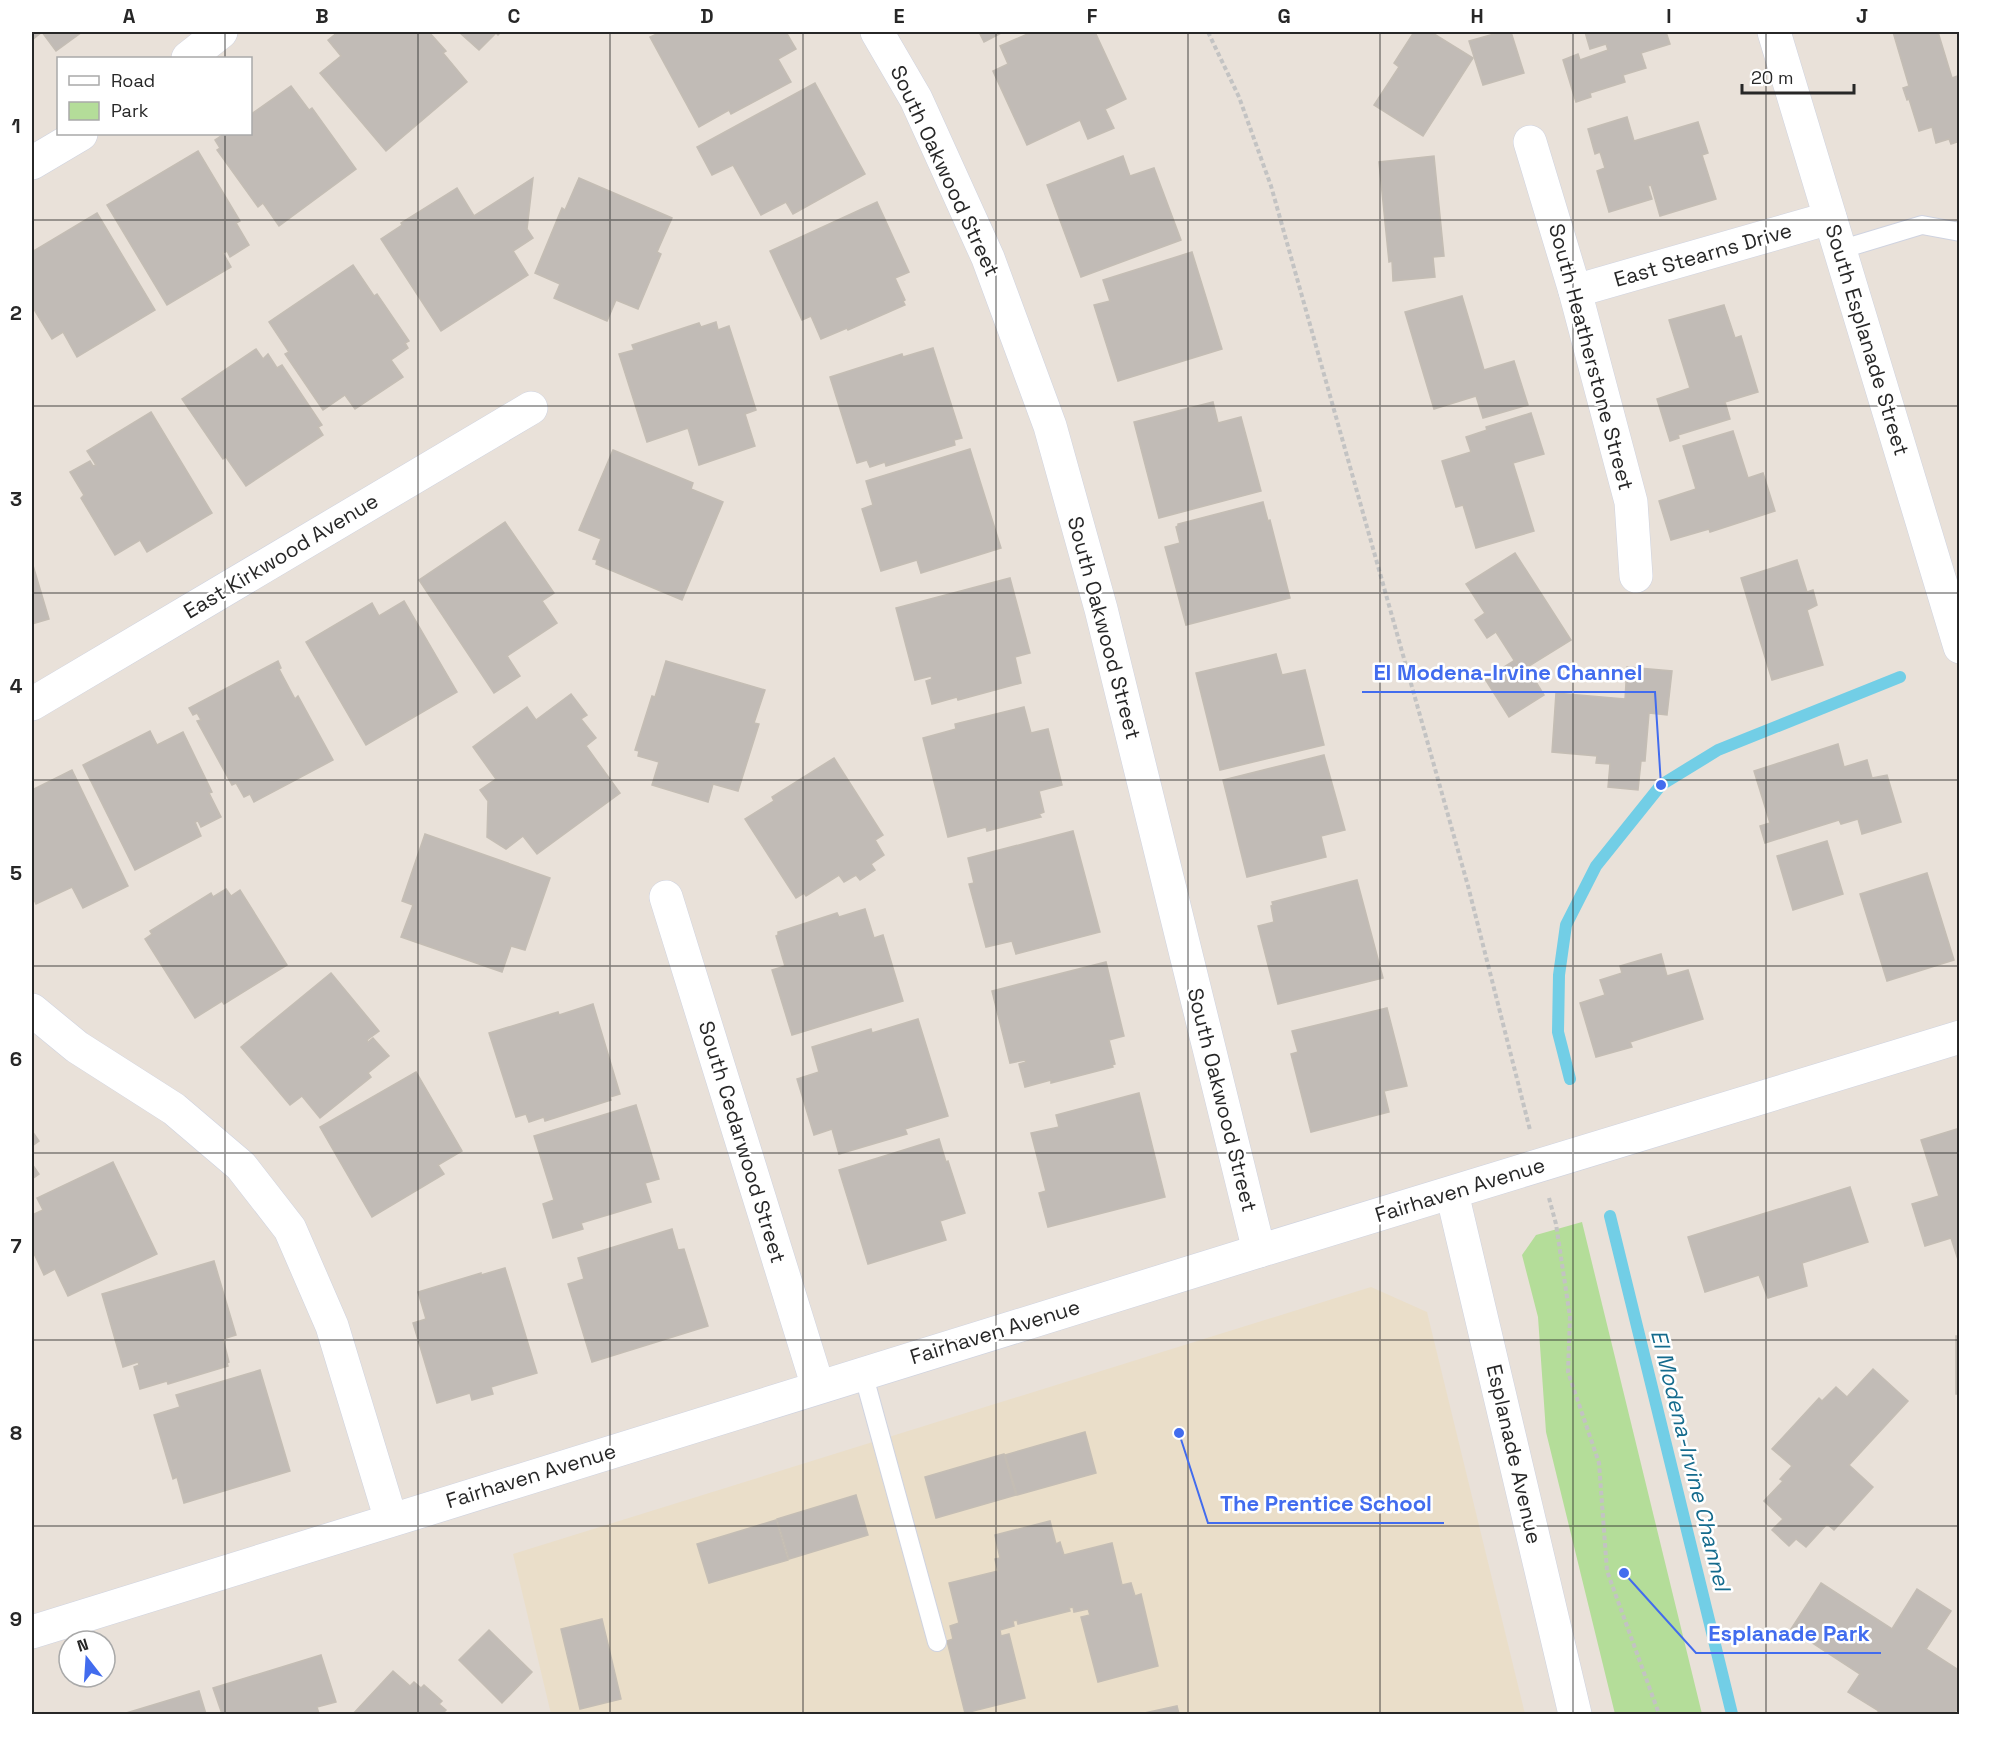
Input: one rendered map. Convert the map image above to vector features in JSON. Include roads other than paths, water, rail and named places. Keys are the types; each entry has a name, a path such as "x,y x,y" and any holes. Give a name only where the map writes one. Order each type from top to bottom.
{"street":[{"path":"189,57 220,32"},
{"name":"South Oakwood Street","path":"877,32 916,99 988,258 1050,426 1101,609 1259,1251"},
{"name":"South Esplanade Street","path":"1774,32 1839,250 1950,578 1959,647"},
{"path":"32,163 79,135"},
{"name":"South Heatherstone Street","path":"1530,142 1575,291 1630,502 1636,576"},
{"name":"East Stearns Drive","path":"1575,291 1830,218"},
{"name":"East Kirkwood Avenue","path":"32,704 531,408"},
{"name":"South Cedarwood Street","path":"666,897 818,1387"},
{"path":"32,1010 77,1047 174,1109 241,1166 290,1229 332,1326 391,1520"},
{"name":"Fairhaven Avenue","path":"32,1632 863,1373 1959,1037"},
{"name":"Esplanade Avenue","path":"1452,1192 1575,1714"}],"lane":[{"path":"1839,250 1922,225 1959,232"},
{"path":"863,1373 938,1642"}],"waterway":[{"name":"El Modena-Irvine Channel","path":"1570,1079 1558,1032 1559,975 1566,925 1596,866 1661,785 1718,750 1900,677"},
{"name":"El Modena-Irvine Channel","path":"1610,1216 1732,1714"}],"place":[{"name":"El Modena-Irvine Channel","path":"1661,785"},
{"name":"The Prentice School","path":"1179,1433"},
{"name":"Esplanade Park","path":"1624,1573"}]}
